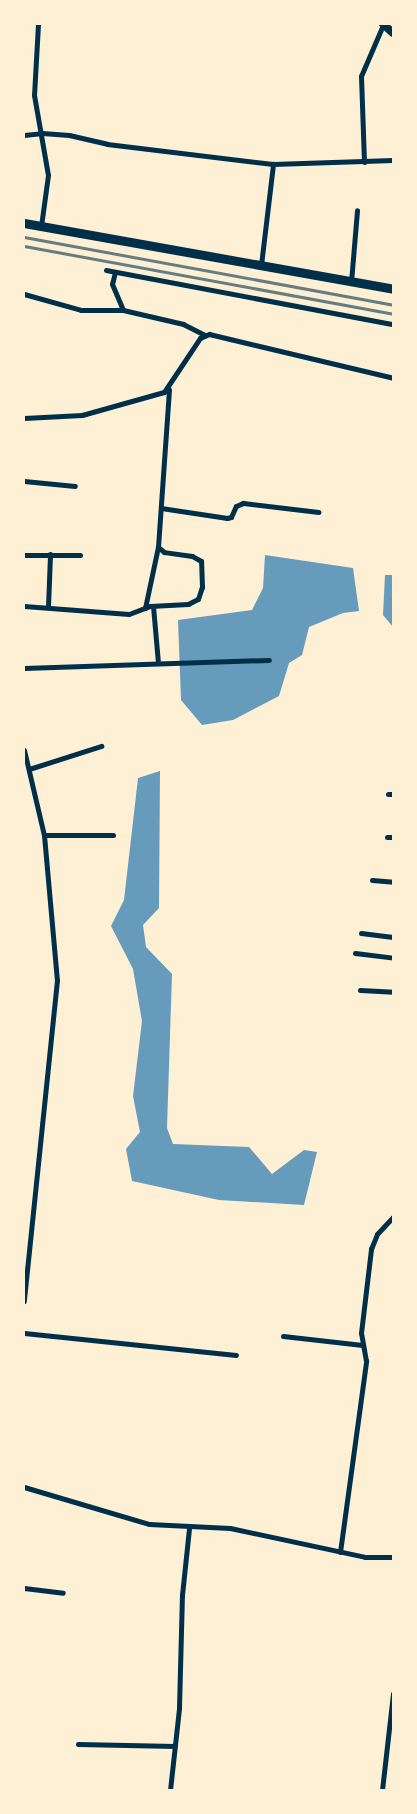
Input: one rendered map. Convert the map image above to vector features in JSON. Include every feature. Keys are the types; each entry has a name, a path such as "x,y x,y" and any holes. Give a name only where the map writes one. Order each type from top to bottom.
{"main road":[{"path":"24,224 393,289"}],"street":[{"path":"38,24 34,95 48,175 41,226"},
{"path":"364,162 361,76 383,24 393,33"},
{"path":"24,135 42,133 140,148 273,164 393,160"},
{"path":"261,265 273,164"},
{"path":"351,282 358,210"},
{"path":"106,270 393,324"},
{"path":"115,272 112,284 123,310"},
{"path":"24,294 81,310 123,310 183,324 205,335 216,334 393,378"},
{"path":"144,608 158,547 169,389 205,335"},
{"path":"24,418 82,415 169,389"},
{"path":"24,481 75,486"},
{"path":"161,508 227,518 231,517 236,506 243,503 318,512"},
{"path":"24,606 129,614 153,606 195,602 202,587 198,558 164,552 158,547"},
{"path":"48,607 50,554"},
{"path":"24,555 80,555"},
{"path":"153,606 158,663"},
{"path":"24,668 269,660"},
{"path":"29,768 101,746"},
{"path":"24,750 44,835 57,980 24,1301"},
{"path":"44,835 113,835"},
{"path":"387,837 393,837"},
{"path":"372,880 393,882"},
{"path":"361,933 393,937"},
{"path":"355,953 393,958"},
{"path":"360,990 393,992"},
{"path":"340,1552 366,1361 362,1345 373,1240 393,1217"},
{"path":"24,1333 236,1355"},
{"path":"283,1336 362,1345"},
{"path":"24,1487 149,1524 189,1528 230,1528 365,1557 393,1557"},
{"path":"170,1790 179,1708 182,1595 189,1528"},
{"path":"24,1588 63,1593"},
{"path":"382,1790 393,1694"},
{"path":"78,1744 175,1746"}],"water":[{"path":"265,555 353,568 359,611 343,613 309,627 302,655 289,663 279,696 233,720 202,725 181,700 178,620 252,610 263,588"},
{"path":"385,575 393,575 393,627 383,615"},
{"path":"160,771 159,908 143,925 146,947 172,974 167,1128 173,1144 249,1147 272,1174 304,1150 317,1152 304,1205 219,1200 132,1181 126,1149 140,1132 133,1096 142,1021 133,969 111,926 124,900 138,778"}],"railway":[{"path":"24,237 393,305"},
{"path":"24,246 393,314"}]}
